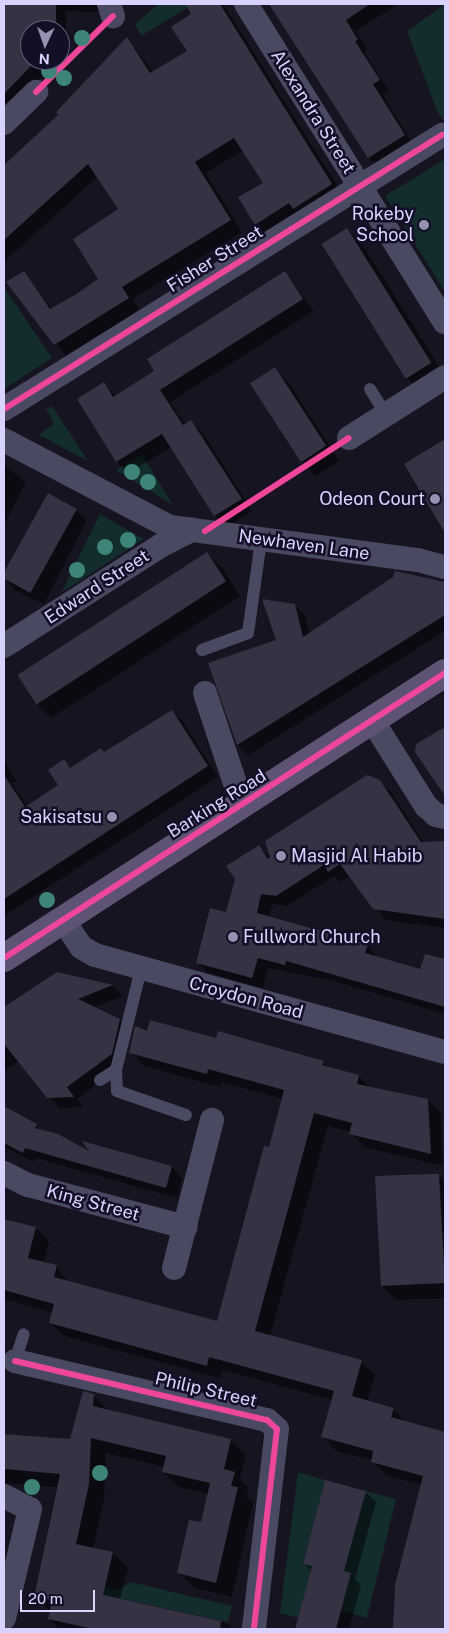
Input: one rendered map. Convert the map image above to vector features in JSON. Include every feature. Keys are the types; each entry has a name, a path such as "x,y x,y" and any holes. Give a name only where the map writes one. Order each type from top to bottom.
{"main road":[{"name":"Barking Road","path":"4,958 445,673"}],"street":[{"name":"Alexandra Street","path":"246,4 445,322"},
{"path":"4,123 36,92"},
{"name":"Fisher Street","path":"4,409 442,135"},
{"path":"349,438 445,377"},
{"name":"Newhaven Lane","path":"4,440 170,527 418,560 445,567"},
{"name":"Edward Street","path":"4,646 162,546 192,530"},
{"path":"205,693 235,783 248,802"},
{"path":"372,720 426,806 436,815 445,817"},
{"name":"Croydon Road","path":"63,920 81,948 141,969 445,1052"},
{"path":"174,1268 212,1120"},
{"name":"King Street","path":"4,1173 28,1185 185,1227"},
{"name":"Philip Street","path":"15,1362 267,1420 277,1429 254,1629"},
{"path":"4,1496 30,1509 4,1618"}],"lane":[{"path":"370,389 386,415"},
{"path":"202,650 248,633 261,540"},
{"path":"141,969 116,1070 117,1091 186,1115"},
{"path":"100,1080 116,1070"},
{"path":"15,1362 24,1334"}],"green space":[{"path":"159,4 193,4 141,36 135,24"},
{"path":"445,4 445,122 438,113 407,31"},
{"name":"Rokeby School","path":"445,159 445,292 385,196"},
{"path":"4,287 52,358 4,389"},
{"path":"52,406 88,461 39,435 54,423 46,409"},
{"path":"142,455 173,505 116,470"},
{"path":"100,514 144,539 61,593"},
{"path":"298,1472 325,1480 303,1564 312,1566 298,1618 280,1613"},
{"path":"366,1491 396,1499 367,1618 341,1610 351,1573 344,1571"},
{"path":"57,1578 117,1590 131,1582 232,1606 228,1622 123,1599 121,1604"}],"building":[{"path":"4,4 56,4 56,20 20,20 20,70 27,70 4,94"},
{"path":"185,4 220,4 332,184 293,209 289,203 255,225 238,197 263,183 234,138 195,162 231,220 122,287 129,298 54,345 6,282 24,271 50,309 75,295 98,279 73,239 118,209 88,164 4,240 4,165 58,115 56,112 127,37 150,73 187,51 171,27 191,14"},
{"path":"269,4 370,4 346,20 358,40 355,41 380,80 373,84 405,135 368,158"},
{"path":"347,228 431,363 406,379 322,244"},
{"path":"285,271 303,299 160,390 183,425 191,420 242,499 214,516 162,434 116,462 77,399 104,382 113,397 154,371 147,359"},
{"path":"275,367 326,446 301,462 250,383"},
{"name":"Odeon Court","path":"445,439 445,533 404,464"},
{"path":"48,493 77,509 30,593 4,578 4,572"},
{"path":"207,552 226,581 37,704 17,675"},
{"path":"395,571 445,582 445,615 237,745 208,663 276,640 262,599 295,604 303,637 393,577"},
{"path":"172,710 208,766 4,899 4,775 25,807 58,785 48,770 64,759 70,768 101,748 104,752"},
{"path":"445,727 445,796 415,752 416,744"},
{"path":"367,775 380,780 421,842 445,841 445,919 373,909 340,864 328,872 324,865 276,896 261,894 257,913 368,944 365,953 420,969 425,954 445,959 445,1007 286,961 285,965 258,958 252,978 196,963 210,908 226,912 235,879 226,866 259,845 268,859 270,857 265,841"},
{"path":"57,972 113,985 78,999 120,1019 112,1054 67,1087 74,1097 47,1098 4,1044 4,1007"},
{"path":"150,1020 216,1038 218,1031 324,1061 322,1065 359,1075 357,1084 428,1099 431,1154 349,1134 352,1123 314,1113 255,1331 362,1360 352,1396 394,1408 391,1417 445,1432 445,1629 393,1629 395,1585 423,1476 371,1462 373,1451 321,1437 334,1391 209,1357 207,1366 49,1323 54,1304 4,1290 4,1219 36,1227 28,1258 57,1265 54,1277 217,1321 264,1146 269,1147 284,1090 208,1069 207,1074 129,1053 135,1026 147,1031"},
{"path":"4,1106 37,1124 35,1128 58,1134 89,1151 82,1141 172,1166 166,1188 25,1148 23,1153 4,1143"},
{"path":"439,1174 445,1283 381,1286 375,1176"},
{"path":"83,1391 94,1394 93,1406 231,1439 224,1469 235,1472 231,1486 238,1487 216,1583 177,1573 189,1520 201,1522 210,1483 162,1472 166,1456 91,1438 89,1484 76,1544 113,1552 103,1595 221,1621 220,1629 93,1629 48,1619 52,1600 34,1597 60,1474 4,1469 4,1434 70,1439"},
{"path":"325,1480 366,1491 344,1571 351,1573 336,1629 295,1629 312,1566 303,1564"}],"cycle path":[{"path":"36,92 113,16"},
{"path":"4,409 442,135"},
{"path":"205,531 349,438"},
{"path":"4,958 445,673"},
{"path":"15,1361 267,1420 277,1429 254,1629"}],"place":[{"name":"Rokeby School","path":"424,225"},
{"name":"Odeon Court","path":"435,499"},
{"name":"Sakisatsu","path":"112,817"},
{"name":"Masjid Al Habib","path":"281,856"},
{"name":"Fullword Church","path":"233,937"}]}
